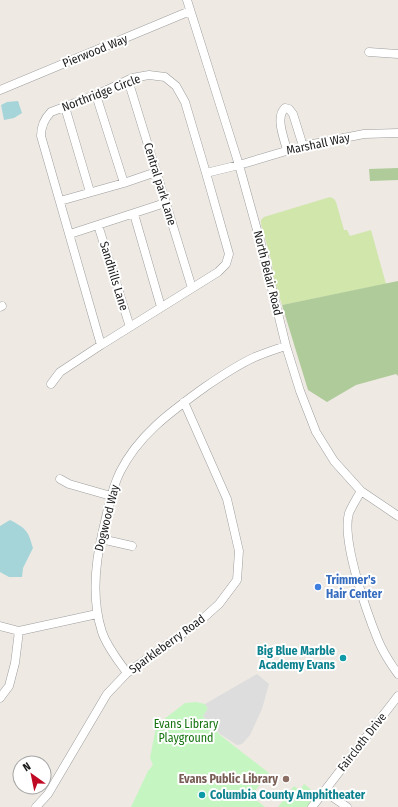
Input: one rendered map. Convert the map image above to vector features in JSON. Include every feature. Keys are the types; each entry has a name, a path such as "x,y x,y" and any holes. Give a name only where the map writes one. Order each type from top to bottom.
{"street":[{"name":"North Belair Road","path":"187,0 239,165 261,244 286,346 300,391 316,432 334,461 361,491 398,516"},
{"name":"Pierwood Way","path":"0,90 190,11"},
{"path":"369,52 398,54"},
{"name":"Northridge Circle","path":"51,384 60,372 218,272 226,264 229,254 206,172 184,102 176,86 165,77 149,75 128,80 96,95 51,112 46,117 41,128 41,136 101,345"},
{"name":"Central park Lane","path":"128,80 192,288"},
{"path":"96,95 124,183"},
{"path":"65,107 90,192"},
{"path":"287,150 280,117 281,111 285,108 289,109 293,114 303,146"},
{"name":"Marshall Way","path":"206,172 239,165 303,146 364,134 398,133"},
{"path":"60,201 124,183 156,172"},
{"path":"70,234 166,203"},
{"path":"134,214 161,307"},
{"name":"Sandhills Lane","path":"98,225 130,327"},
{"name":"Dogwood Way","path":"127,673 102,633 97,614 94,591 101,539 111,496 120,472 132,452 145,435 165,416 230,370 254,357 286,346"},
{"name":"Sparkleberry Road","path":"36,807 48,794 107,694 127,673 199,622 219,604 237,580 239,551 227,499 184,402"},
{"path":"60,479 69,484 111,496"},
{"path":"361,491 349,513 348,530 356,575 378,640 398,674"},
{"path":"101,539 132,546"},
{"path":"0,626 19,631 97,614"},
{"path":"0,698 9,686 15,662 19,631"},
{"name":"Faircloth Drive","path":"312,807 398,696"},
{"path":"324,791 347,807"}],"green space":[{"path":"398,168 398,180 370,181 369,169"},
{"path":"330,197 336,202 344,230 347,230 350,236 371,230 386,284 282,305 273,276 272,263 261,220 264,217"},
{"path":"398,281 398,376 396,374 356,385 327,402 308,390 282,305"},
{"name":"Evans Library Playground","path":"196,702 205,704 208,709 203,716 220,735 269,773 251,796 265,807 131,807 148,771 153,765 150,758 156,727 185,703"},
{"path":"304,784 314,795 307,807 278,807 294,786 300,790"}],"shaded area":[{"path":"257,674 269,684 262,709 250,735 242,744 237,745 220,734 203,716 208,709 205,704"}],"water":[{"path":"18,101 22,113 14,118 4,120 1,105 7,102"},
{"path":"10,520 26,531 33,548 23,568 22,577 9,577 0,572 0,526"}],"place":[{"name":"Trimmer's Hair Center","path":"318,587"},
{"name":"Big Blue Marble Academy Evans","path":"343,658"},
{"name":"Evans Public Library","path":"286,779"},
{"name":"Columbia County Amphitheater","path":"202,795"}]}
